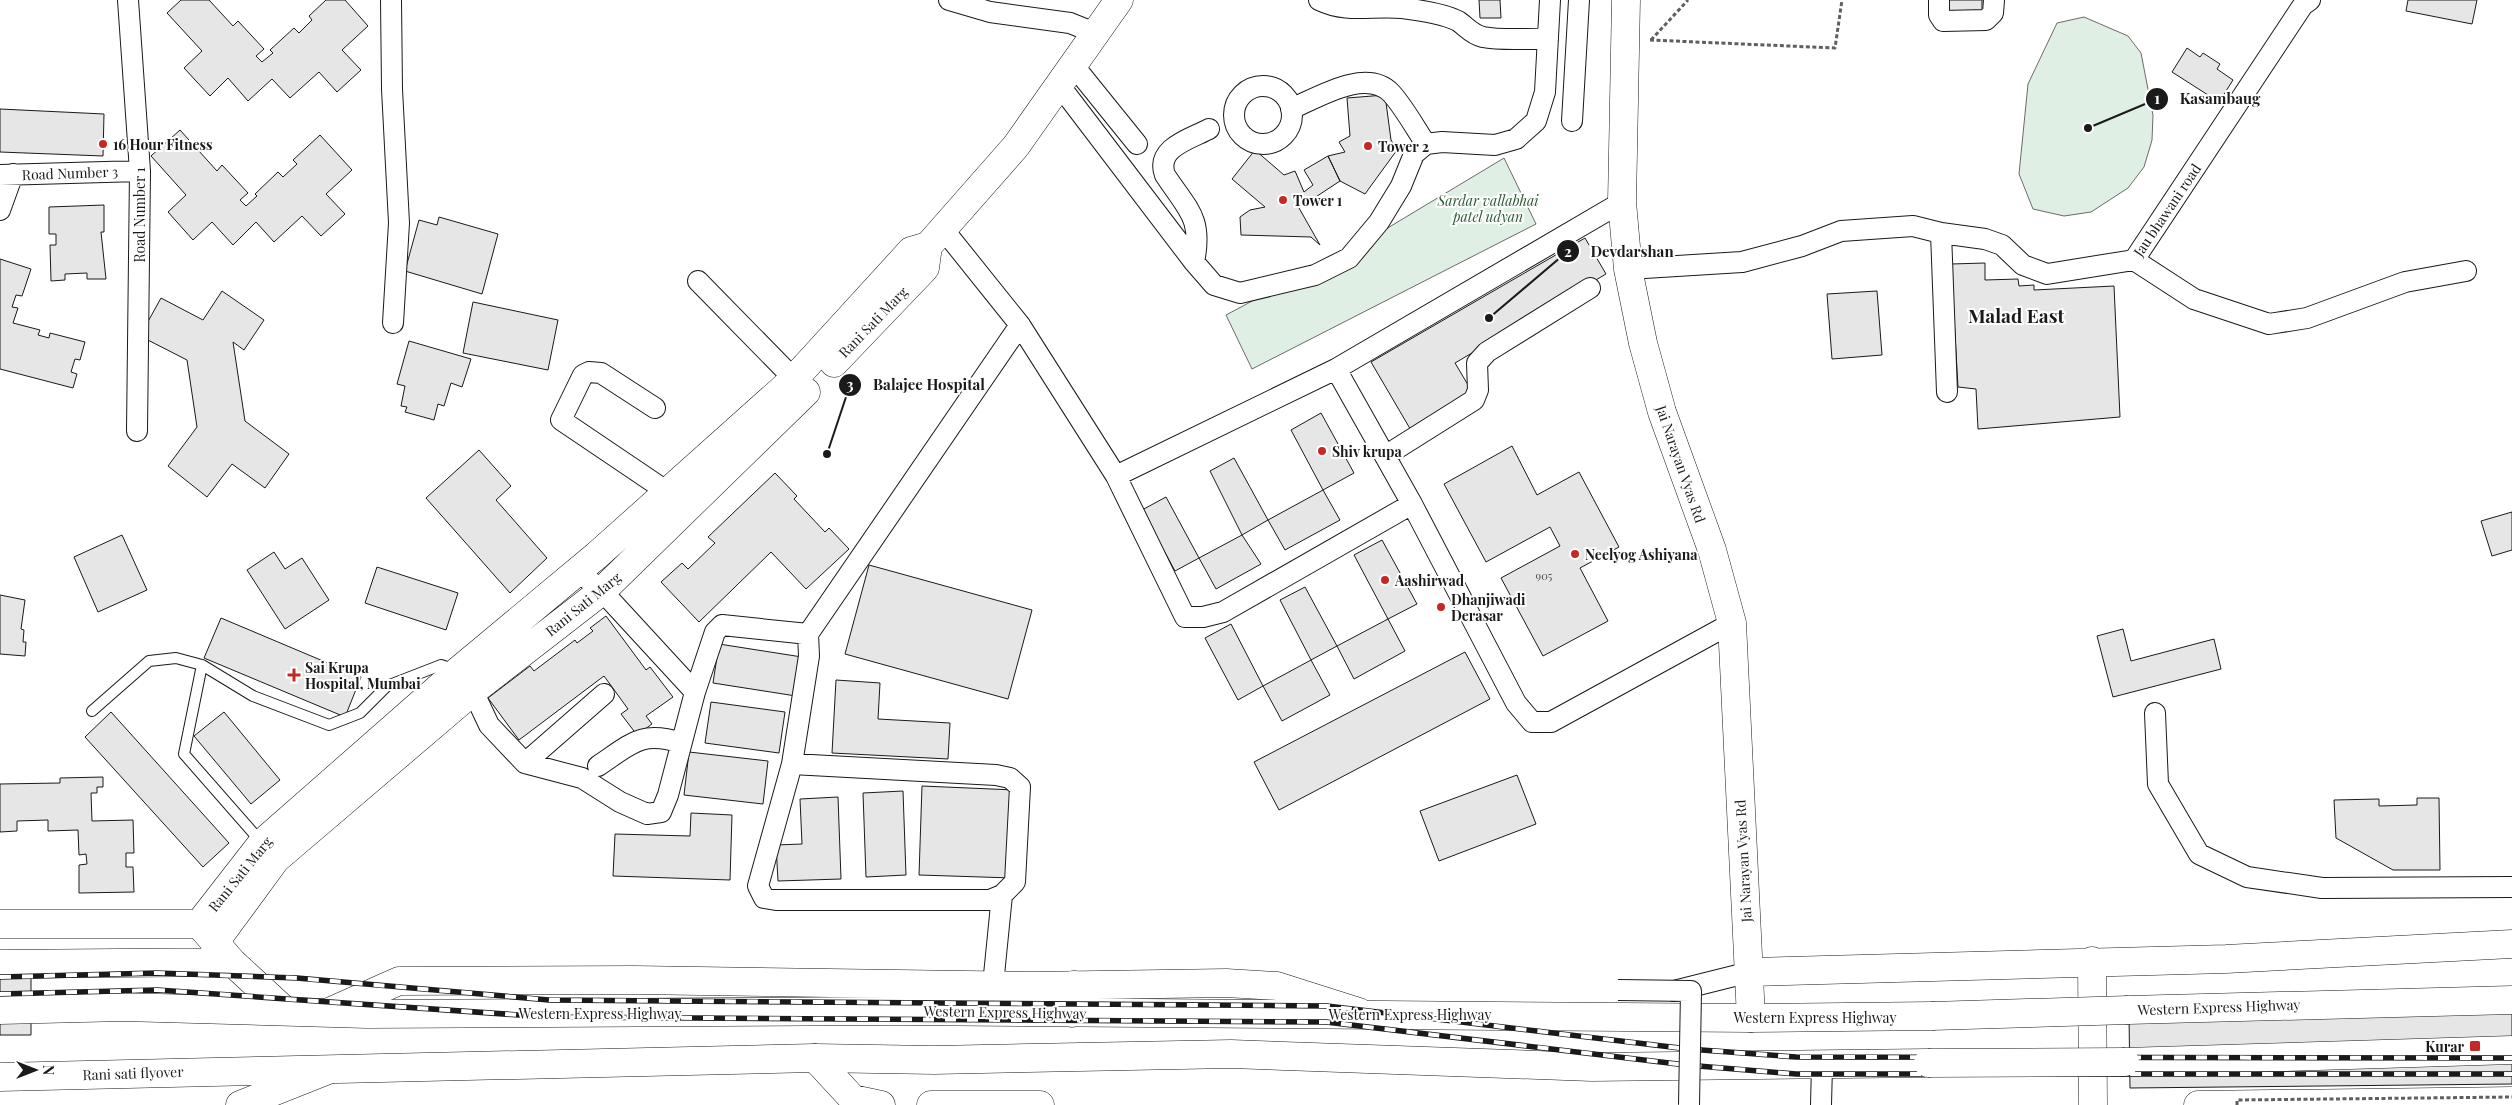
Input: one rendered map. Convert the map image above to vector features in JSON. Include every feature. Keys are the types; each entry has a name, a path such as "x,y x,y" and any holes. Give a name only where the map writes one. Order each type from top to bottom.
{"main road":[{"name":"Rani Sati Marg","path":"207,933 269,851 466,681 578,572 678,499 925,268 936,237 1016,146 1119,0"},
{"name":"Jai Narayan Vyas Rd","path":"1626,0 1622,202 1628,269 1643,343 1662,412 1712,550 1732,623 1751,1018"},
{"name":"Rani Sati Marg","path":"466,681 602,591 678,499"},
{"path":"0,924 207,933 232,962 296,1010"},
{"path":"1750,972 2226,959 2512,944"},
{"path":"0,964 232,962"},
{"path":"2092,962 2093,1105"},
{"path":"0,1010 124,1007 296,1010 399,981 635,980 994,985 1226,983 1277,986 1364,1013"},
{"path":"1072,1013 1074,985"},
{"name":"Western Express Highway","path":"296,1010 367,1014 877,1011 1364,1013 1751,1018 1932,1016 2512,1000"},
{"path":"1274,1014 1274,1055"},
{"path":"240,1105 334,1068 815,1058 934,1060 1231,1054 1592,1067 1822,1066 1928,1063 2125,1062 2512,1050"},
{"path":"815,1058 853,1099 880,1105"},
{"name":"Rani sati flyover","path":"0,1077 334,1068"},
{"path":"2198,1105 2320,1102 2356,1105 2512,1101"},
{"path":"931,1105 1040,1105"}],"street":[{"name":"Road Number 1","path":"128,0 140,171 136,431"},
{"path":"391,0 392,89 399,223 393,323"},
{"path":"949,0 990,12 1070,23 1095,34"},
{"path":"1319,0 1340,8 1401,8 1449,17 1460,23 1470,33 1484,38 1548,39"},
{"path":"1067,76 1194,262 1214,285 1240,292 1316,276 1349,258 1380,222 1401,186 1414,154 1426,144 1442,142 1495,145 1516,139 1536,121 1545,92 1550,0"},
{"path":"1572,121 1579,0"},
{"path":"1939,0 1938,15 1943,22 1986,20 1993,13 1994,0"},
{"name":"Jau bhawani road","path":"1628,269 1742,262 1802,246 1841,231 1913,226 1941,233 1985,239 2002,245 2023,264 2047,274 2134,260 2303,5 2310,0"},
{"path":"1067,76 1137,144"},
{"path":"1291,109 1344,85 1362,83 1381,86 1391,93 1426,144"},
{"path":"1194,262 1198,241 1196,223 1165,175 1162,166 1164,156 1169,149 1209,129"},
{"name":"Road Number 3","path":"7,174 140,171"},
{"path":"0,210 7,174"},
{"path":"1116,476 1336,369 1622,202"},
{"path":"1941,233 1947,392"},
{"path":"936,237 1020,325 1116,476 1185,617 1203,617 1223,612 1412,504"},
{"path":"2134,260 2194,299 2269,324 2307,318 2405,282 2466,271"},
{"path":"698,281 801,384"},
{"path":"1385,456 1474,400 1478,390 1477,363 1487,352 1590,288"},
{"path":"792,764 996,774 1010,778 1020,787 1015,882 1002,895 990,900 776,900 764,898 758,886 792,764 809,656 808,634 1020,325"},
{"path":"1336,369 1412,504 1516,703 1532,722 1551,722 1732,623"},
{"path":"655,408 595,371 583,375 561,420 678,499"},
{"path":"578,572 602,591 695,692"},
{"path":"466,681 489,725 525,762 582,778 620,802 647,814 661,812 668,795 695,692 715,632 722,625 808,634"},
{"path":"525,762 604,694"},
{"path":"2155,713 2158,784 2199,854 2247,877 2322,888 2512,887"},
{"path":"598,766 632,743 649,737 661,737 681,743"},
{"path":"994,985 1002,895"},
{"path":"1674,991 1750,972"},
{"path":"1618,990 1691,991 1689,1105"},
{"path":"1821,1105 1822,1066"}],"lane":[{"path":"92,711 149,661 176,658 202,665 253,696 329,725 360,713 387,686 440,665 466,681"},
{"path":"202,665 184,754 269,851"}],"path":[{"path":"1624,68 1688,0"},
{"path":"1650,40 1835,48 1842,0"},
{"path":"2237,1105 2237,1100 2512,1097"}],"green space":[{"path":"2084,17 2128,36 2141,53 2153,115 2152,140 2144,167 2128,188 2091,212 2064,216 2033,209 2019,174 2028,84 2057,23"},
{"name":"Sardar vallabhai patel udyan","path":"1504,158 1536,224 1252,369 1226,315 1376,235"}],"building":[{"path":"181,0 209,0 233,26 238,21 264,49 256,56 262,62 273,53 270,50 294,28 299,33 312,20 309,16 326,0 345,0 368,26 342,50 361,70 337,92 319,72 290,98 272,79 248,101 228,78 210,96 184,68 202,51 167,13"},
{"path":"1479,0 1500,0 1501,18 1480,18"},
{"path":"1946,0 1982,0 1982,13 1946,15"},
{"path":"2408,0 2477,0 2472,24 2406,11"},
{"path":"2187,48 2200,57 2203,53 2220,64 2217,69 2233,80 2219,102 2172,72"},
{"name":"Tower 2","path":"1385,95 1391,140 1397,150 1365,194 1340,181 1328,156 1345,152 1339,142 1350,136 1347,98"},
{"path":"0,109 104,114 103,156 0,152"},
{"path":"180,130 217,171 222,165 248,193 240,200 246,206 257,196 255,194 278,172 283,177 297,164 293,160 320,135 352,170 326,194 345,214 321,236 302,216 274,242 256,222 233,245 212,222 193,240 168,212 186,195 151,156"},
{"name":"Tower 1","path":"1255,150 1284,175 1295,171 1304,192 1313,185 1304,170 1328,156 1340,181 1299,208 1320,245 1311,237 1241,235 1240,217 1250,210 1265,207 1232,179"},
{"path":"104,205 104,232 101,232 106,279 87,279 87,273 65,274 65,280 51,281 50,245 56,245 56,234 49,234 49,207"},
{"path":"439,217 498,234 482,294 405,271 419,220 437,225"},
{"path":"1585,238 1606,274 1455,363 1474,395 1412,432 1371,362"},
{"path":"0,259 31,269 22,296 16,295 12,307 18,308 13,323 40,330 38,335 49,338 50,333 85,342 80,360 75,359 71,372 77,374 73,388 0,369"},
{"path":"1985,263 1985,280 2018,279 2019,286 2034,285 2034,290 2114,286 2120,417 1978,429 1976,389 1958,387 1951,264"},
{"path":"222,291 264,320 244,350 233,342 245,421 289,454 265,488 232,464 207,497 168,466 197,427 187,360 140,336 161,298 203,320"},
{"path":"1877,291 1882,355 1832,359 1827,294"},
{"path":"473,302 558,320 548,370 463,353"},
{"path":"409,341 471,359 462,387 451,383 444,406 438,404 434,420 405,412 407,407 401,406 405,386 397,384"},
{"name":"Shiv krupa","path":"1321,413 1354,473 1323,490 1291,430"},
{"name":"Neelyog Ashiyana","path":"1512,446 1537,495 1579,472 1619,547 1580,568 1608,621 1543,656 1501,578 1560,546 1550,527 1486,562 1444,484"},
{"path":"479,450 511,486 496,500 547,558 510,593 426,498"},
{"path":"1234,458 1268,520 1242,535 1210,471"},
{"path":"775,473 797,496 794,499 825,532 829,528 849,549 806,589 771,552 699,622 661,582 682,563 688,569 715,543 708,537"},
{"name":"Shiv krupa","path":"1323,490 1340,520 1285,550 1268,520"},
{"path":"1166,497 1199,558 1175,571 1142,510"},
{"path":"2512,512 2512,550 2492,556 2481,521"},
{"path":"122,535 147,590 98,612 74,557"},
{"path":"1242,535 1261,564 1216,589 1199,558"},
{"name":"Aashirwad","path":"1382,540 1417,604 1388,619 1354,555"},
{"path":"274,552 285,569 302,558 329,600 285,629 247,570"},
{"path":"869,565 1032,610 1008,699 845,654"},
{"path":"377,567 458,593 446,630 365,603"},
{"path":"1305,587 1337,646 1311,660 1280,600"},
{"path":"0,595 25,600 21,629 24,630 23,642 26,642 25,656 0,654"},
{"path":"606,616 646,670 650,667 673,697 646,716 652,724 637,735 621,714 628,709 604,676 519,740 488,698 530,666 534,671 575,640 577,643 593,631 590,628"},
{"path":"221,618 361,677 345,717 204,658"},
{"name":"Aashirwad","path":"1388,619 1405,651 1354,679 1337,646"},
{"path":"1231,624 1263,686 1238,700 1205,638"},
{"path":"2123,629 2131,661 2214,639 2221,669 2113,697 2097,636"},
{"path":"719,644 802,657 796,696 713,683"},
{"path":"1465,652 1490,699 1279,810 1254,762"},
{"path":"1311,660 1330,695 1282,721 1263,686"},
{"path":"836,680 880,683 878,719 950,723 948,759 832,753"},
{"path":"711,702 785,712 779,753 705,743"},
{"path":"111,712 229,843 203,867 85,737"},
{"path":"224,712 280,780 251,804 194,736"},
{"path":"689,752 768,761 763,804 684,795"},
{"path":"1517,775 1536,824 1439,861 1420,811"},
{"path":"103,777 103,787 97,787 97,793 91,793 92,821 133,820 134,853 126,853 126,867 133,867 134,892 79,893 79,865 87,864 86,854 79,855 78,830 48,831 48,820 17,821 17,831 0,832 0,784 60,783 60,778"},
{"path":"922,786 1015,790 1013,878 919,875"},
{"path":"903,791 906,875 866,877 863,793"},
{"path":"838,797 841,879 778,881 776,845 802,844 800,799"},
{"path":"2417,798 2439,798 2440,870 2393,870 2336,838 2334,800 2379,799 2379,806 2417,805"},
{"path":"691,813 732,815 730,880 613,876 615,834 690,836"},
{"path":"31,958 31,1035 0,1035 0,959"},
{"path":"2512,1012 2512,1084 2130,1088 2129,1016"}],"railway":[{"path":"0,977 157,973 297,978 549,1000 1327,1006 1688,1049 1796,1057 2512,1058"},
{"path":"0,994 157,990 548,1017 1326,1022 1686,1065 1796,1074 2512,1074"}],"place":[{"name":"Kasambaug","path":"2088,128"},
{"name":"16 Hour Fitness","path":"103,144"},
{"name":"Tower 2","path":"1368,146"},
{"name":"Tower 1","path":"1283,200"},
{"name":"Devdarshan","path":"1489,318"},
{"name":"Shiv krupa","path":"1322,451"},
{"name":"Balajee Hospital","path":"827,454"},
{"name":"Neelyog Ashiyana","path":"1575,554"},
{"name":"Aashirwad","path":"1385,580"},
{"name":"Dhanjiwadi Derasar","path":"1441,607"},
{"name":"Sai Krupa Hospital, Mumbai","path":"294,675"},
{"name":"Kurar","path":"2475,1046"}],"district":[{"name":"Malad East","path":"2016,315"}]}
